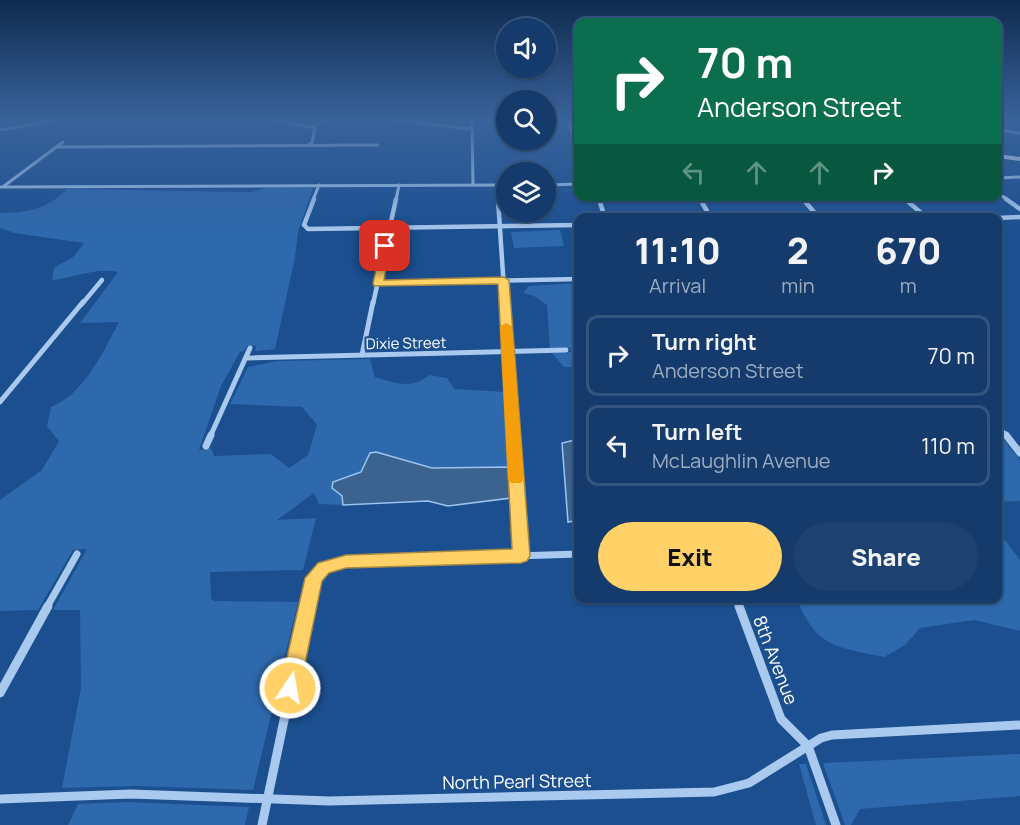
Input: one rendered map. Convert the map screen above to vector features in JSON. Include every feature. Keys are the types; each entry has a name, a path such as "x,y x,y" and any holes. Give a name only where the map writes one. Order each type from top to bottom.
{"street":[{"path":"1,188 42,158"},
{"path":"472,158 473,184"},
{"path":"1002,178 1020,177"},
{"path":"556,185 574,184"},
{"path":"319,185 304,225 306,228 574,225"},
{"path":"362,355 399,185"},
{"path":"1,188 496,185"},
{"path":"1002,196 1020,209"},
{"path":"805,201 815,213"},
{"path":"908,201 921,213"},
{"path":"1002,218 1020,217"},
{"path":"500,222 521,556"},
{"path":"378,283 574,279"},
{"path":"0,402 102,280"},
{"path":"206,446 250,348"},
{"name":"Dixie Street","path":"246,358 566,350"},
{"path":"1002,431 1020,453"},
{"path":"0,693 77,554"},
{"path":"262,825 314,578 324,568 346,561 574,554"},
{"name":"8th Avenue","path":"737,603 781,719 808,746 836,825"},
{"name":"North Pearl Street","path":"0,799 131,794 341,800 714,792 749,783 808,746 832,735 1020,725"}],"shaded area":[{"path":"264,188 313,188 298,232 295,257 275,349 255,351 256,346 247,346 244,351 240,352 221,386 199,450 211,448 214,456 271,454 289,468 308,455 317,425 302,407 230,404 248,367 278,361 370,359 375,377 390,381 410,384 429,375 447,378 454,389 505,392 509,467 432,468 398,459 333,482 332,488 342,496 343,505 319,504 314,493 277,520 316,518 303,570 210,572 211,599 215,601 298,602 253,790 135,786 62,788 81,688 80,610 53,610 87,549 73,550 38,610 0,611 0,500 42,470 59,441 47,426 51,407 63,401 83,382 99,359 119,322 80,323 118,272 93,272 52,280 54,268 73,257 84,243 14,233 0,228 0,213 20,212 44,206 67,189 252,192"},
{"path":"560,230 564,246 514,248 511,232"},
{"path":"574,283 574,367 564,367 552,353 571,352 570,348 550,349 547,305 534,296 523,293 529,286"},
{"path":"1002,438 1020,460 1020,501 1002,502"},
{"path":"574,440 574,521 568,522 562,443"},
{"path":"376,452 432,468 509,467 511,498 448,506 428,501 343,505 342,496 332,488 333,482 361,472 370,453"},
{"path":"1002,536 1020,560 1020,631 974,620 920,628 905,645 884,657 853,651 830,643 820,636 804,615 799,603 1002,603"},
{"path":"1020,754 1020,796 860,809 851,825 845,825 823,763"},
{"path":"799,764 806,764 826,825 816,825"},
{"path":"128,802 249,807 245,825 68,825 78,804"}],"slow traffic":[{"path":"506,326 516,479"}],"route":[{"path":"290,688 314,578 324,568 346,561 521,556 504,280 378,283 385,246"}]}
